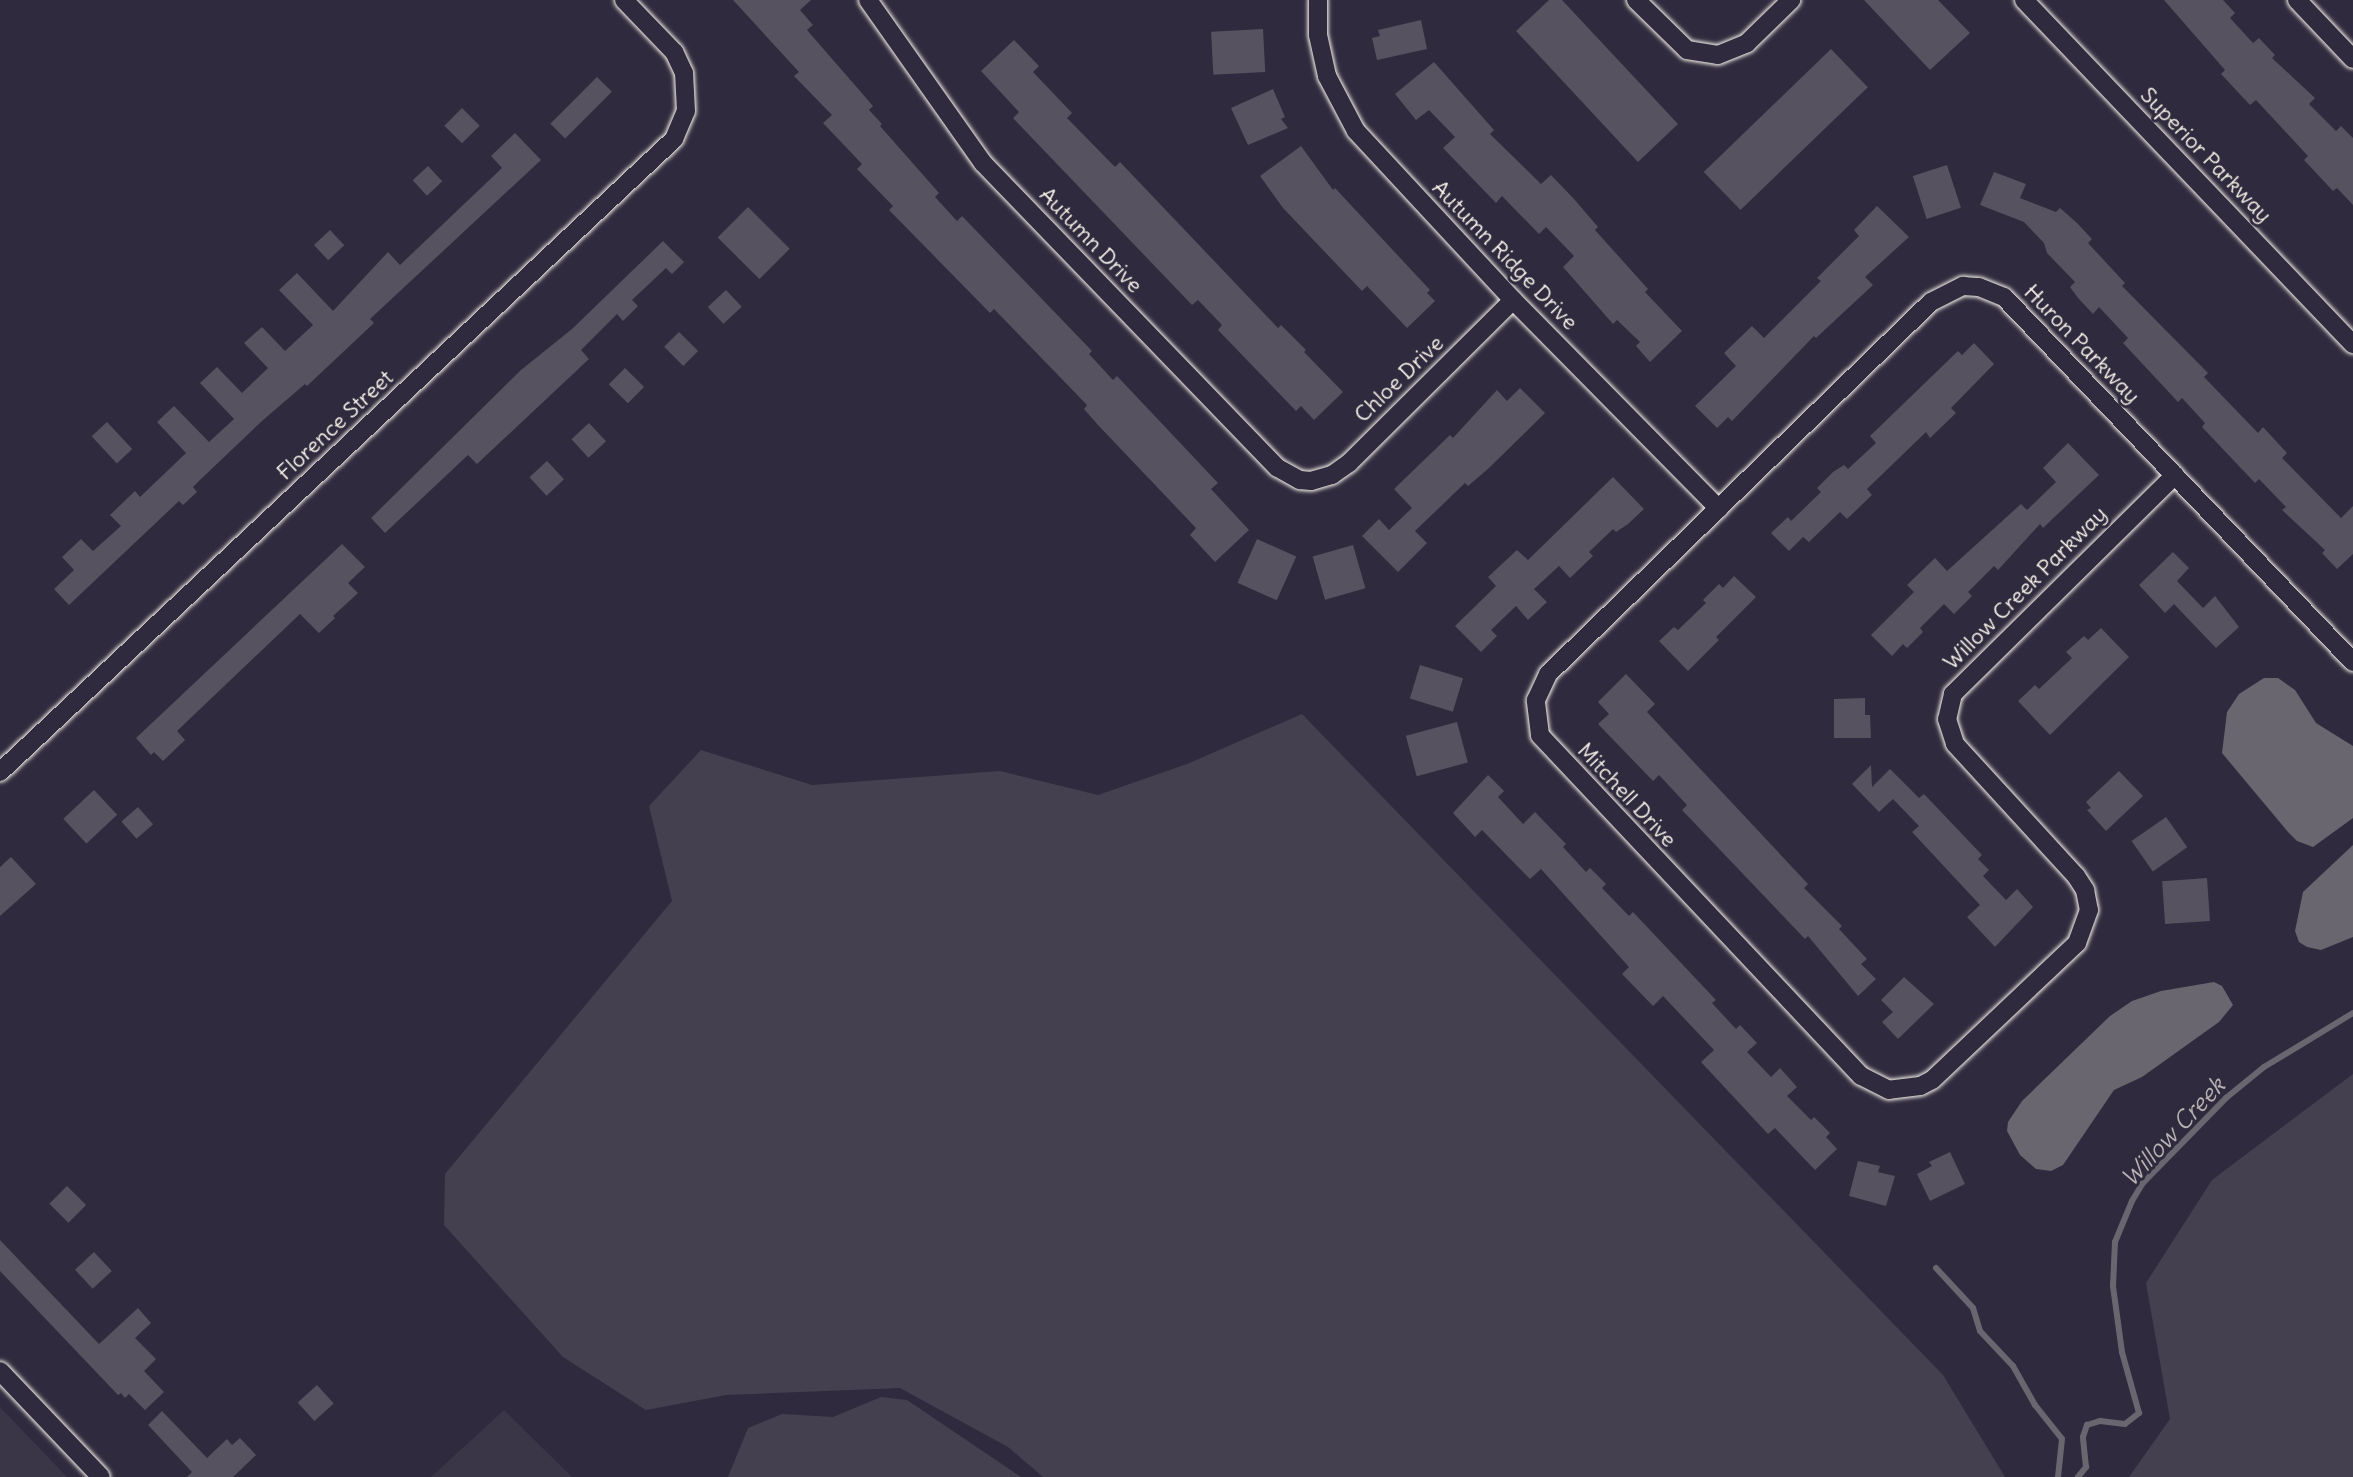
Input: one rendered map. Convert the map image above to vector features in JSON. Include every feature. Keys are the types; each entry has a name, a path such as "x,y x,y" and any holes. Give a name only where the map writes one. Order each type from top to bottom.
{"street":[{"name":"Florence Street","path":"0,772 665,148 682,124 687,102 684,73 674,52 624,0"},
{"name":"Autumn Drive","path":"868,0 983,163 1278,468 1300,480 1311,481"},
{"name":"Autumn Ridge Drive","path":"1318,0 1322,57 1343,112 1370,149 1513,300 1719,509"},
{"path":"1636,0 1687,50 1718,55 1747,43 1791,0"},
{"name":"Superior Parkway","path":"2024,0 2353,344"},
{"path":"2297,0 2353,59"},
{"name":"Huron Parkway","path":"1719,509 1931,302 1963,286 1979,287 2004,297 2353,662"},
{"name":"Chloe Drive","path":"1311,481 1332,475 1349,463 1513,300"},
{"name":"Willow Creek Parkway","path":"1898,1091 1932,1080 2077,943 2088,919 2088,900 2081,882 1955,744 1947,719 1953,694 2175,475"},
{"name":"Mitchell Drive","path":"1719,509 1548,674 1536,700 1537,727 1544,742 1861,1076 1880,1087 1898,1091"},
{"path":"0,1371 101,1477"}],"shaded area":[{"path":"2264,678 2278,678 2295,690 2316,723 2353,746 2353,818 2313,847 2297,841 2288,832 2222,753 2227,712 2239,694"},
{"path":"1302,714 1943,1375 2005,1477 1043,1477 1008,1447 900,1388 726,1395 646,1410 563,1357 444,1225 445,1174 672,901 649,806 701,750 812,785 1000,771 1098,795 1187,764"},
{"path":"2353,845 2353,937 2321,950 2307,947 2299,942 2295,931 2303,892"},
{"path":"2214,982 2222,986 2233,1005 2219,1022 2142,1077 2114,1090 2063,1165 2051,1171 2036,1169 2020,1155 2007,1131 2008,1122 2022,1101 2110,1016 2132,1001 2161,991"},
{"path":"2353,1074 2353,1477 2129,1477 2170,1419 2146,1283 2212,1180"},
{"path":"881,1397 907,1400 1021,1477 728,1477 748,1428 782,1414 833,1417"},
{"path":"0,1407 67,1477 0,1477"},
{"path":"504,1410 572,1477 431,1477"}],"building":[{"path":"733,0 811,0 800,10 813,25 807,30 873,106 869,110 882,124 880,126 939,193 935,197 957,221 962,216 1092,351 1089,354 1113,380 1117,376 1218,483 1211,489 1249,530 1215,562 1190,535 1196,528 1098,425 1084,409 1087,405 994,309 990,313 889,210 893,206 857,169 862,164 823,123 832,115 794,76 799,72"},
{"path":"1549,0 1562,0 1678,124 1638,162 1516,31"},
{"path":"1864,0 1938,0 1970,33 1930,70"},
{"path":"2164,0 2223,0 2235,13 2230,18 2253,43 2259,38 2275,55 2272,58 2315,98 2309,104 2336,131 2341,126 2353,138 2353,205 2337,188 2333,191 2304,160 2308,156 2256,100 2250,105 2221,74 2225,70"},
{"path":"1421,20 1427,49 1377,60 1372,38 1380,36 1378,30"},
{"path":"1263,29 1265,72 1213,75 1211,32"},
{"path":"1014,40 1039,66 1033,72 1072,113 1067,118 1115,167 1120,162 1278,328 1281,325 1306,350 1304,352 1343,392 1314,420 1301,406 1296,411 1218,330 1222,325 1198,300 1192,305 1013,118 1019,112 981,71"},
{"path":"1831,49 1868,87 1740,210 1704,172"},
{"path":"1434,62 1494,130 1490,134 1541,184 1551,175 1574,199 1598,227 1595,230 1648,289 1645,292 1682,331 1650,362 1636,346 1640,342 1617,320 1613,324 1563,267 1574,256 1546,227 1539,234 1502,196 1496,203 1443,148 1455,137 1429,110 1416,120 1395,94"},
{"path":"597,77 612,92 565,139 550,124"},
{"path":"1273,89 1285,117 1281,119 1288,128 1248,145 1231,108"},
{"path":"462,108 480,126 462,143 444,126"},
{"path":"515,133 541,160 370,319 374,323 307,386 305,384 262,421 201,479 193,487 197,492 183,505 179,501 69,605 54,589 74,570 62,557 81,539 93,551 121,526 110,515 135,491 140,497 186,453 157,422 174,406 209,442 234,419 200,383 217,367 242,393 268,368 244,343 262,327 285,351 313,325 279,290 297,273 333,311 388,252 400,265 502,168 491,156"},
{"path":"1301,146 1333,190 1335,188 1430,290 1427,293 1435,301 1407,328 1367,286 1362,291 1283,208 1260,176"},
{"path":"1947,165 1961,208 1927,219 1913,176"},
{"path":"428,166 442,181 427,196 413,180"},
{"path":"1994,172 2026,184 2020,198 2056,212 2060,208 2077,223 2092,239 2088,243 2125,283 2122,286 2208,373 2204,377 2258,433 2263,427 2287,453 2282,458 2341,518 2353,506 2353,554 2337,569 2322,553 2325,550 2282,510 2286,507 2259,479 2255,483 2202,427 2205,423 2182,398 2178,402 2123,343 2128,338 2099,307 2093,314 2078,298 2070,287 2075,282 2047,253 2044,243 2024,222 1980,205"},
{"path":"1877,206 1909,237 1865,277 1873,285 1816,338 1814,336 1732,421 1728,417 1717,428 1695,406 1736,366 1724,353 1752,326 1764,338 1821,281 1817,278 1859,236 1854,230"},
{"path":"748,207 790,249 759,279 718,237"},
{"path":"330,230 344,245 328,260 314,245"},
{"path":"663,241 684,262 672,274 666,268 632,300 638,306 623,321 617,314 581,350 589,359 477,464 468,455 385,533 371,518 521,370 572,329"},
{"path":"726,290 742,307 723,324 708,307"},
{"path":"679,332 698,351 683,366 664,347"},
{"path":"1974,343 1994,364 1951,408 1956,413 1930,438 1926,432 1867,489 1872,495 1847,519 1840,512 1809,542 1803,537 1789,551 1771,533 1788,517 1791,521 1821,492 1817,488 1833,472 1844,465 1848,469 1876,443 1870,436 1958,351 1962,355"},
{"path":"625,368 644,387 628,403 609,384"},
{"path":"1520,388 1545,413 1489,468 1468,486 1465,483 1415,531 1427,543 1398,572 1362,536 1379,519 1389,530 1412,508 1394,489 1450,435 1453,438 1497,390 1507,401"},
{"path":"107,422 132,449 117,463 92,436"},
{"path":"589,423 606,441 588,458 571,439"},
{"path":"2068,443 2099,475 2043,528 2040,524 1998,570 1994,566 1968,592 1972,596 1954,614 1944,604 1920,628 1923,632 1907,648 1903,644 1892,656 1871,635 1914,592 1907,585 1935,558 1947,571 2021,504 2027,510 2056,482 2043,468"},
{"path":"547,461 564,479 546,496 529,477"},
{"path":"1613,477 1644,509 1616,532 1613,529 1589,552 1593,556 1570,578 1559,566 1534,589 1547,602 1528,620 1516,606 1491,630 1497,636 1481,652 1455,626 1496,586 1488,577 1517,550 1528,560"},
{"path":"1257,539 1296,556 1277,600 1237,583"},
{"path":"342,544 365,567 348,583 358,593 319,633 300,614 177,731 185,740 163,761 154,752 151,755 136,738"},
{"path":"1353,545 1365,588 1325,600 1313,557"},
{"path":"2173,552 2189,568 2177,581 2203,608 2215,596 2239,627 2216,648 2174,604 2165,613 2139,585"},
{"path":"1734,576 1756,597 1688,671 1659,641 1674,627 1678,630 1706,603 1703,600 1719,584 1723,588"},
{"path":"2101,628 2129,657 2050,735 2018,701 2035,685 2039,689 2072,658 2066,652 2084,636 2088,640"},
{"path":"1420,665 1463,678 1453,712 1410,698"},
{"path":"1626,674 1655,704 1647,712 1808,884 1804,888 1842,926 1839,929 1867,959 1861,964 1876,979 1858,996 1808,936 1805,939 1682,810 1687,805 1659,775 1653,781 1598,724 1609,714 1598,702"},
{"path":"1865,698 1865,715 1870,715 1871,738 1834,738 1834,699"},
{"path":"1457,722 1468,763 1417,776 1406,736"},
{"path":"1871,765 1872,787 1890,769 1919,798 1924,794 1982,855 1978,859 1989,870 1983,876 2006,900 2017,889 2033,907 1995,947 1967,917 1980,905 1912,832 1919,826 1893,799 1879,812 1852,784"},
{"path":"2119,771 2143,796 2106,831 2087,810 2091,808 2086,802"},
{"path":"1488,775 1504,791 1498,797 1523,824 1535,812 1566,844 1563,847 1586,872 1590,868 1606,884 1602,888 1629,916 1633,912 1716,1000 1712,1003 1736,1029 1740,1025 1757,1043 1747,1052 1771,1077 1780,1068 1797,1087 1787,1096 1811,1120 1814,1117 1830,1133 1826,1137 1837,1149 1815,1170 1775,1128 1768,1134 1701,1062 1714,1050 1663,996 1653,1006 1622,974 1629,967 1541,869 1530,879 1482,830 1475,837 1453,813"},
{"path":"94,790 117,815 86,844 63,819"},
{"path":"138,807 153,824 136,839 121,821"},
{"path":"2166,817 2187,847 2153,871 2132,841"},
{"path":"11,857 36,884 0,916 0,867"},
{"path":"2207,878 2210,921 2165,924 2162,881"},
{"path":"1904,977 1934,1004 1898,1039 1882,1022 1893,1012 1881,1000"},
{"path":"1950,1152 1965,1184 1930,1201 1917,1174 1932,1166 1929,1162"},
{"path":"1858,1161 1880,1166 1878,1172 1895,1176 1886,1206 1849,1196"},
{"path":"67,1186 86,1205 68,1223 49,1204"},
{"path":"0,1240 99,1344 138,1308 151,1323 135,1338 156,1359 144,1371 164,1392 145,1410 129,1394 125,1398 121,1393 118,1395 0,1271"},
{"path":"94,1252 112,1271 93,1289 75,1270"},
{"path":"317,1385 334,1404 314,1421 298,1402"},
{"path":"162,1411 207,1458 227,1439 232,1445 240,1438 256,1455 233,1477 187,1477 192,1472 148,1425"}],"waterway":[{"name":"Willow Creek","path":"2078,1477 2086,1467 2083,1437 2087,1425 2100,1421 2125,1424 2139,1413 2122,1352 2113,1286 2115,1242 2132,1201 2143,1183 2226,1098 2264,1067 2353,1013"},
{"path":"1936,1268 1973,1308 1980,1331 2013,1366 2035,1405 2062,1439 2058,1477"}]}
